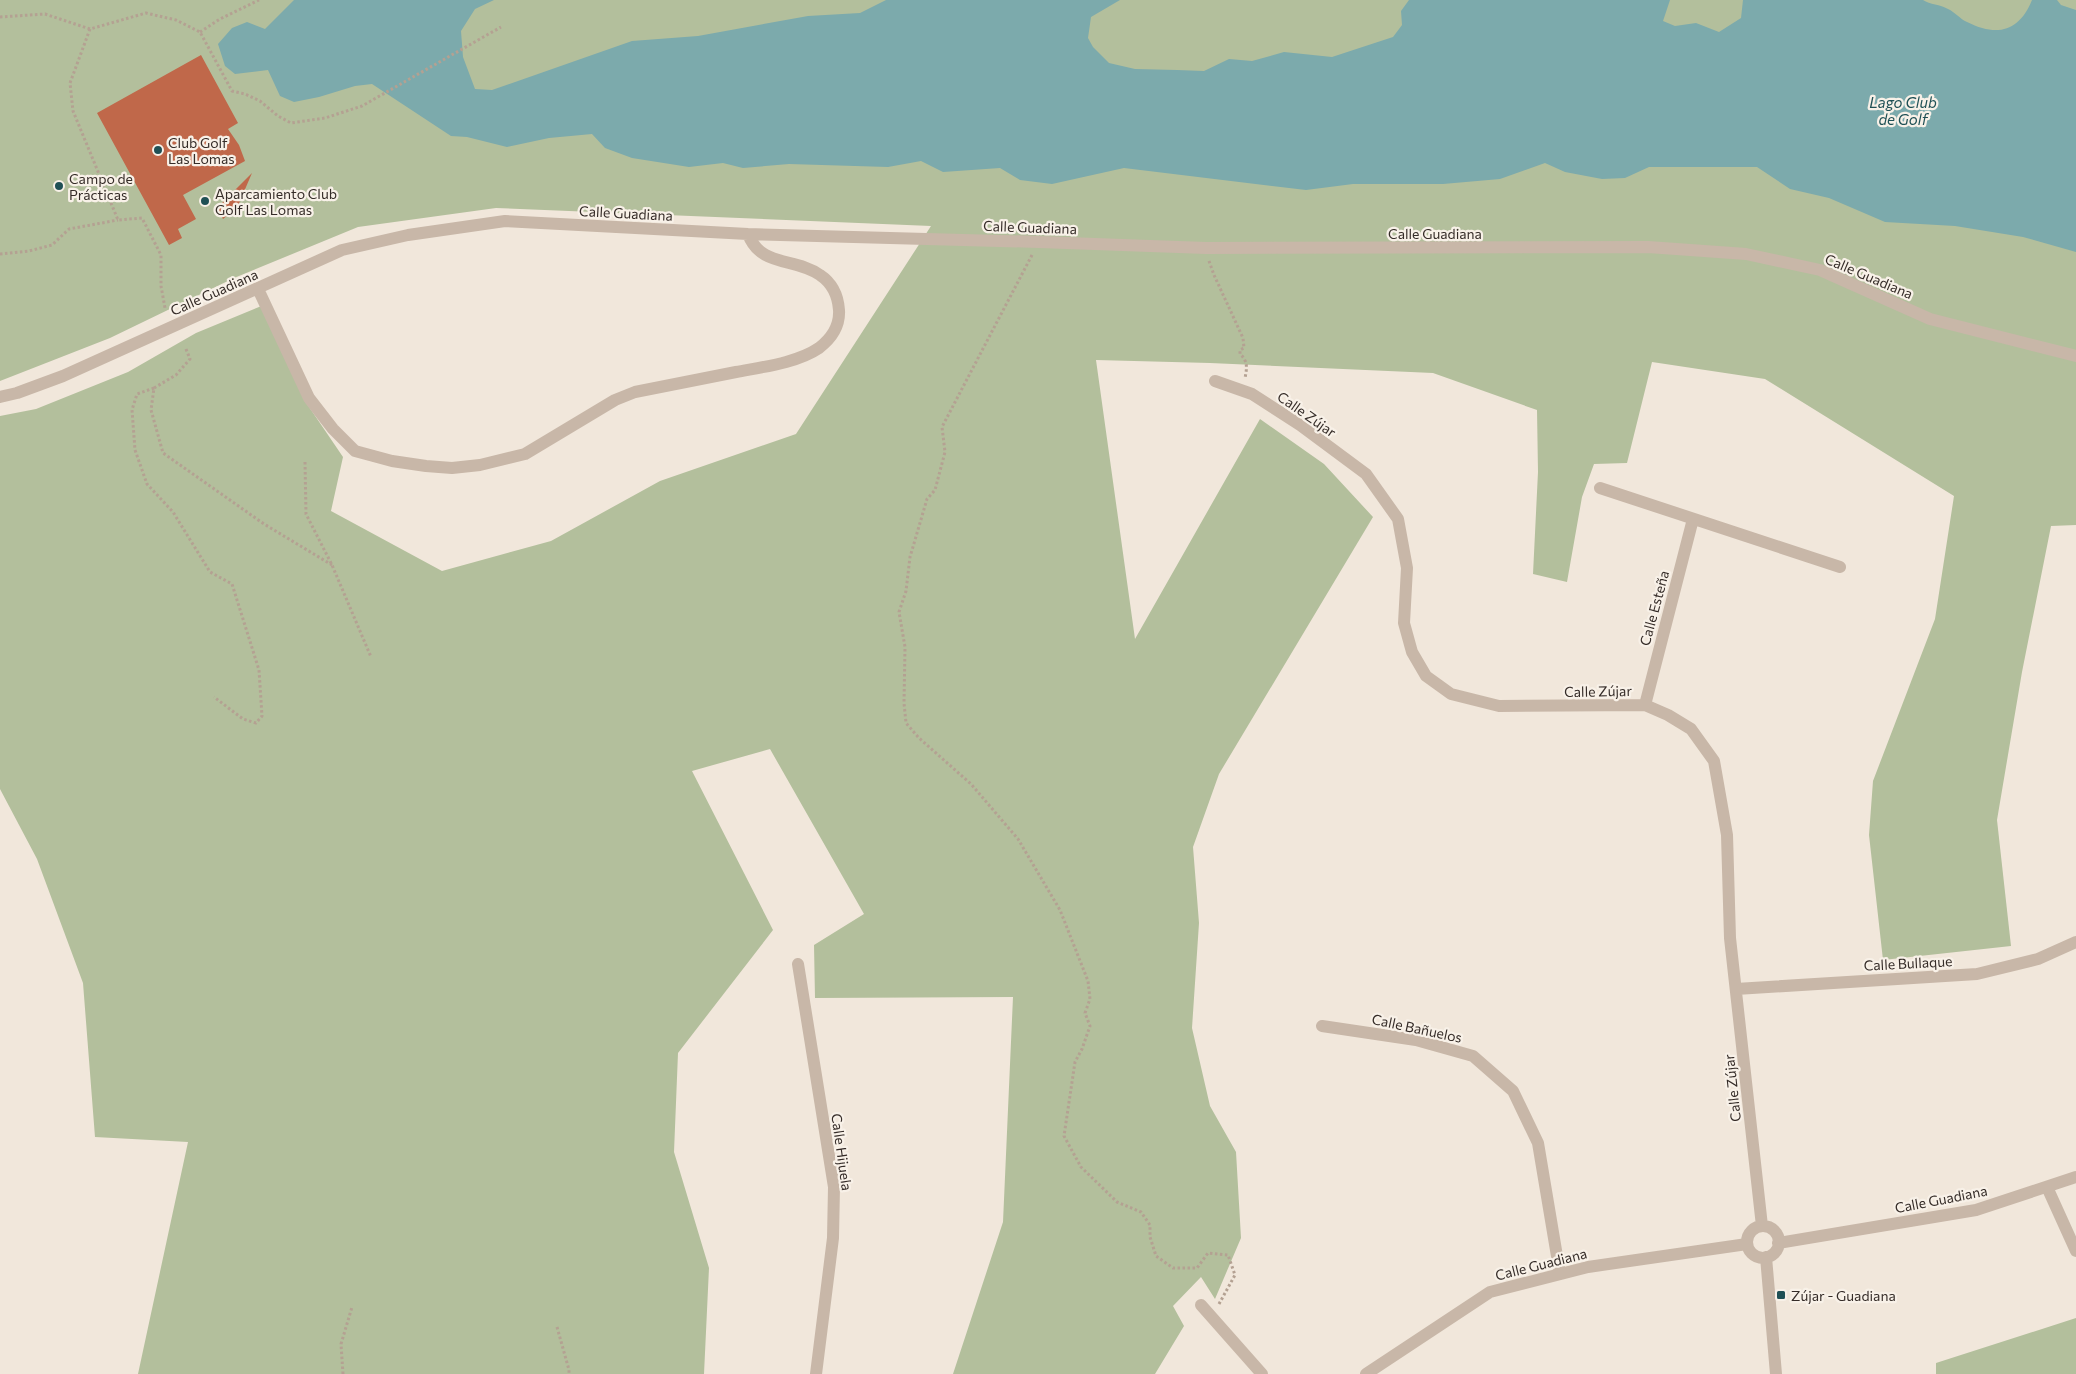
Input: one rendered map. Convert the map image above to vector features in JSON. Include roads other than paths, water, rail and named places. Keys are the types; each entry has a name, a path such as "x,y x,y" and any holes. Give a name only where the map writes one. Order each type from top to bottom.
{"street":[{"name":"Calle Guadiana","path":"0,397 18,393 63,376 342,250 408,235 505,222 748,234 1206,248 1648,247 1746,254 1820,270 1930,319 2076,356"},
{"path":"258,289 310,398 333,429 355,451 392,461 426,466 452,468 480,465 525,454 615,400 635,392 782,363 818,349 832,337 839,321 838,301 830,283 819,274 803,267 767,256 753,247 748,234"},
{"name":"Calle Zújar","path":"1215,381 1252,394 1300,425 1366,474 1398,519 1406,568 1404,623 1412,652 1426,676 1452,694 1499,706 1645,705 1668,715 1691,729 1714,761 1727,835 1730,938 1762,1226"},
{"path":"1600,488 1840,566"},
{"name":"Calle Esteña","path":"1645,705 1693,518"},
{"name":"Calle Bullaque","path":"1736,989 1977,974 2038,959 2076,942"},
{"name":"Calle Hijuela","path":"798,964 834,1187 834,1238 816,1374"},
{"name":"Calle Bañuelos","path":"1322,1026 1416,1040 1473,1056 1513,1091 1538,1143 1560,1274"},
{"name":"Calle Guadiana","path":"1778,1243 1976,1210 2076,1178"},
{"path":"2048,1187 2076,1251"},
{"path":"1762,1226 1772,1229 1778,1237 1778,1243 1774,1252 1761,1258 1752,1253 1747,1244 1752,1230 1762,1226"},
{"name":"Calle Guadiana","path":"1366,1374 1490,1292 1588,1266 1747,1244"},
{"path":"1766,1257 1776,1374"},
{"path":"1201,1305 1262,1374"}],"water":[{"name":"Lago Club de Golf","path":"294,0 494,0 475,9 461,31 463,57 475,89 492,90 632,41 698,36 808,16 860,13 886,0 1120,0 1091,17 1088,38 1093,47 1109,63 1135,69 1204,71 1229,59 1252,61 1284,52 1332,57 1393,37 1402,25 1401,11 1409,0 1670,0 1663,21 1675,26 1696,23 1719,32 1741,18 1743,0 1923,0 1945,7 1964,21 1978,27 1997,30 2006,29 2021,19 2032,0 2057,0 2061,5 2076,10 2076,252 2023,237 1955,226 1885,222 1829,198 1790,189 1757,167 1649,167 1625,178 1602,179 1565,172 1545,163 1500,179 1443,184 1353,184 1306,190 1124,168 1052,184 1020,180 1000,168 943,172 921,161 888,167 789,164 743,168 723,163 689,167 632,158 605,148 592,134 549,138 507,147 467,137 451,136 372,84 355,86 319,97 294,102 280,96 268,70 235,74 225,66 218,44 232,28 247,22 265,29"}],"place":[{"name":"Club Golf Las Lomas","path":"158,150"},
{"name":"Campo de Prácticas","path":"59,186"},
{"name":"Aparcamiento Club Golf Las Lomas","path":"205,201"},
{"name":"Zújar - Guadiana","path":"1781,1295"}]}
